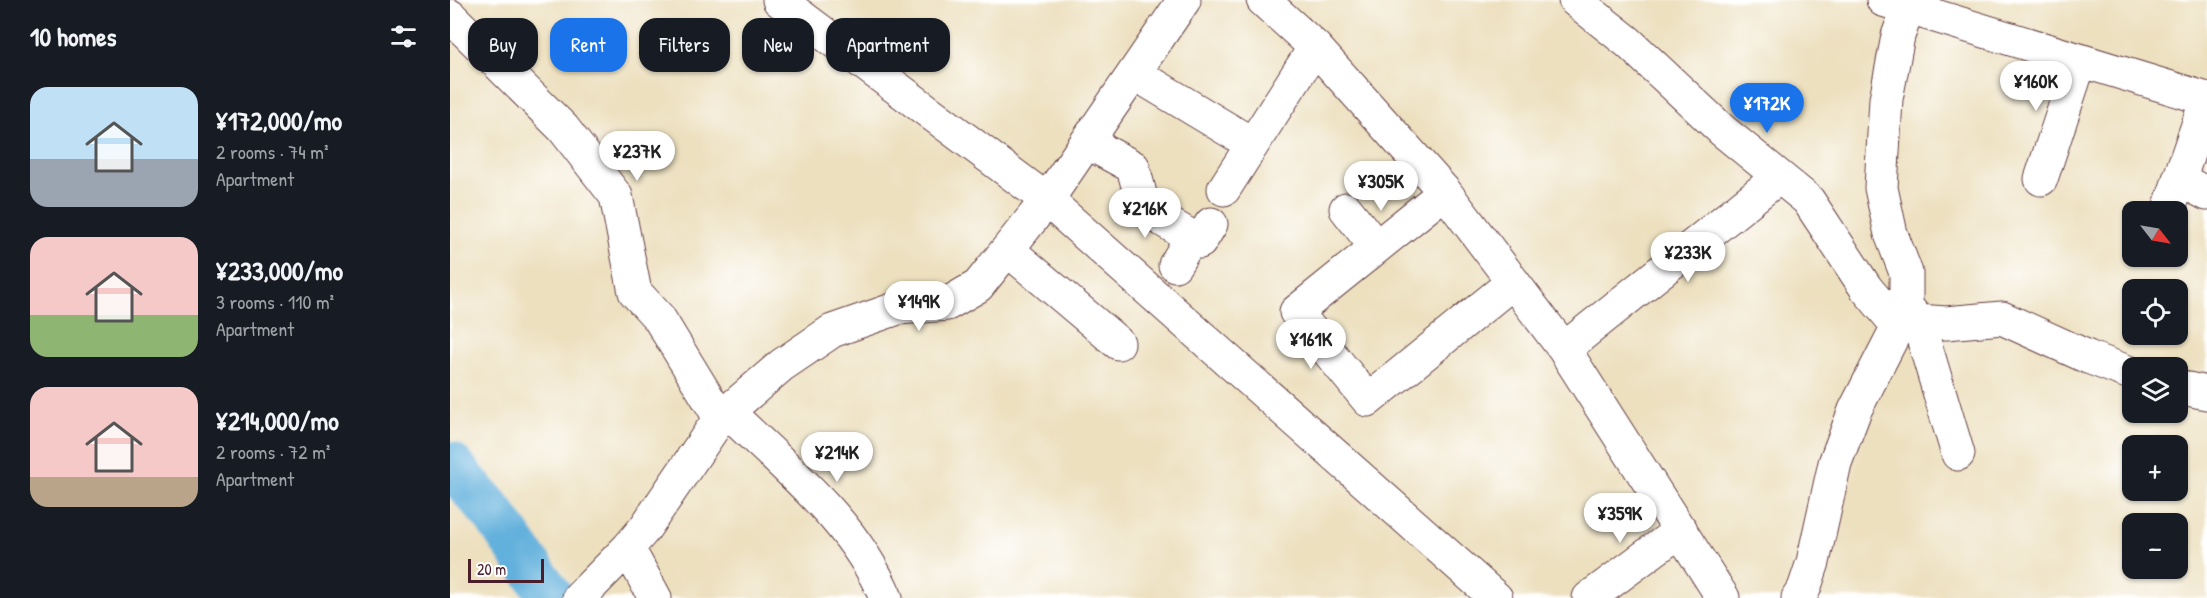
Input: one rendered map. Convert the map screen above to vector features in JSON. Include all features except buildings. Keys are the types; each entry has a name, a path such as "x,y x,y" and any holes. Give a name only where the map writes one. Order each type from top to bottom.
{"street":[{"path":"779,0 1047,200 1496,598"},
{"path":"579,598 645,528 724,415 782,365 832,331 898,308 947,304 978,285 1047,200 1184,0"},
{"path":"1263,0 1315,47 1445,192 1564,349 1724,598"},
{"path":"1575,0 1628,42 1723,131 1808,200 1866,288 1908,318 1946,323 2002,318 2122,370"},
{"path":"1958,454 1908,318 1906,273 1891,234 1881,188 1886,99 1898,36 1896,4 2207,99 2193,186 2179,201"},
{"path":"450,16 563,128 616,196 635,292 659,318 724,415 837,518 876,573 886,598"},
{"path":"1224,189 1315,47"},
{"path":"2041,179 2080,61"},
{"path":"1134,73 1252,144"},
{"path":"1087,142 1133,167 1144,209 1201,231 1175,265"},
{"path":"1564,349 1779,177"},
{"path":"1445,192 1296,312 1368,400 1513,282"},
{"path":"1346,209 1376,247"},
{"path":"1008,250 1118,343"},
{"path":"1798,598 1804,589 1813,562 1835,463 1854,410 1908,318"},
{"path":"2188,389 2207,393"},
{"path":"1589,598 1681,530"},
{"path":"628,548 655,598"}],"waterway":[{"path":"450,464 493,513 552,598"}]}
